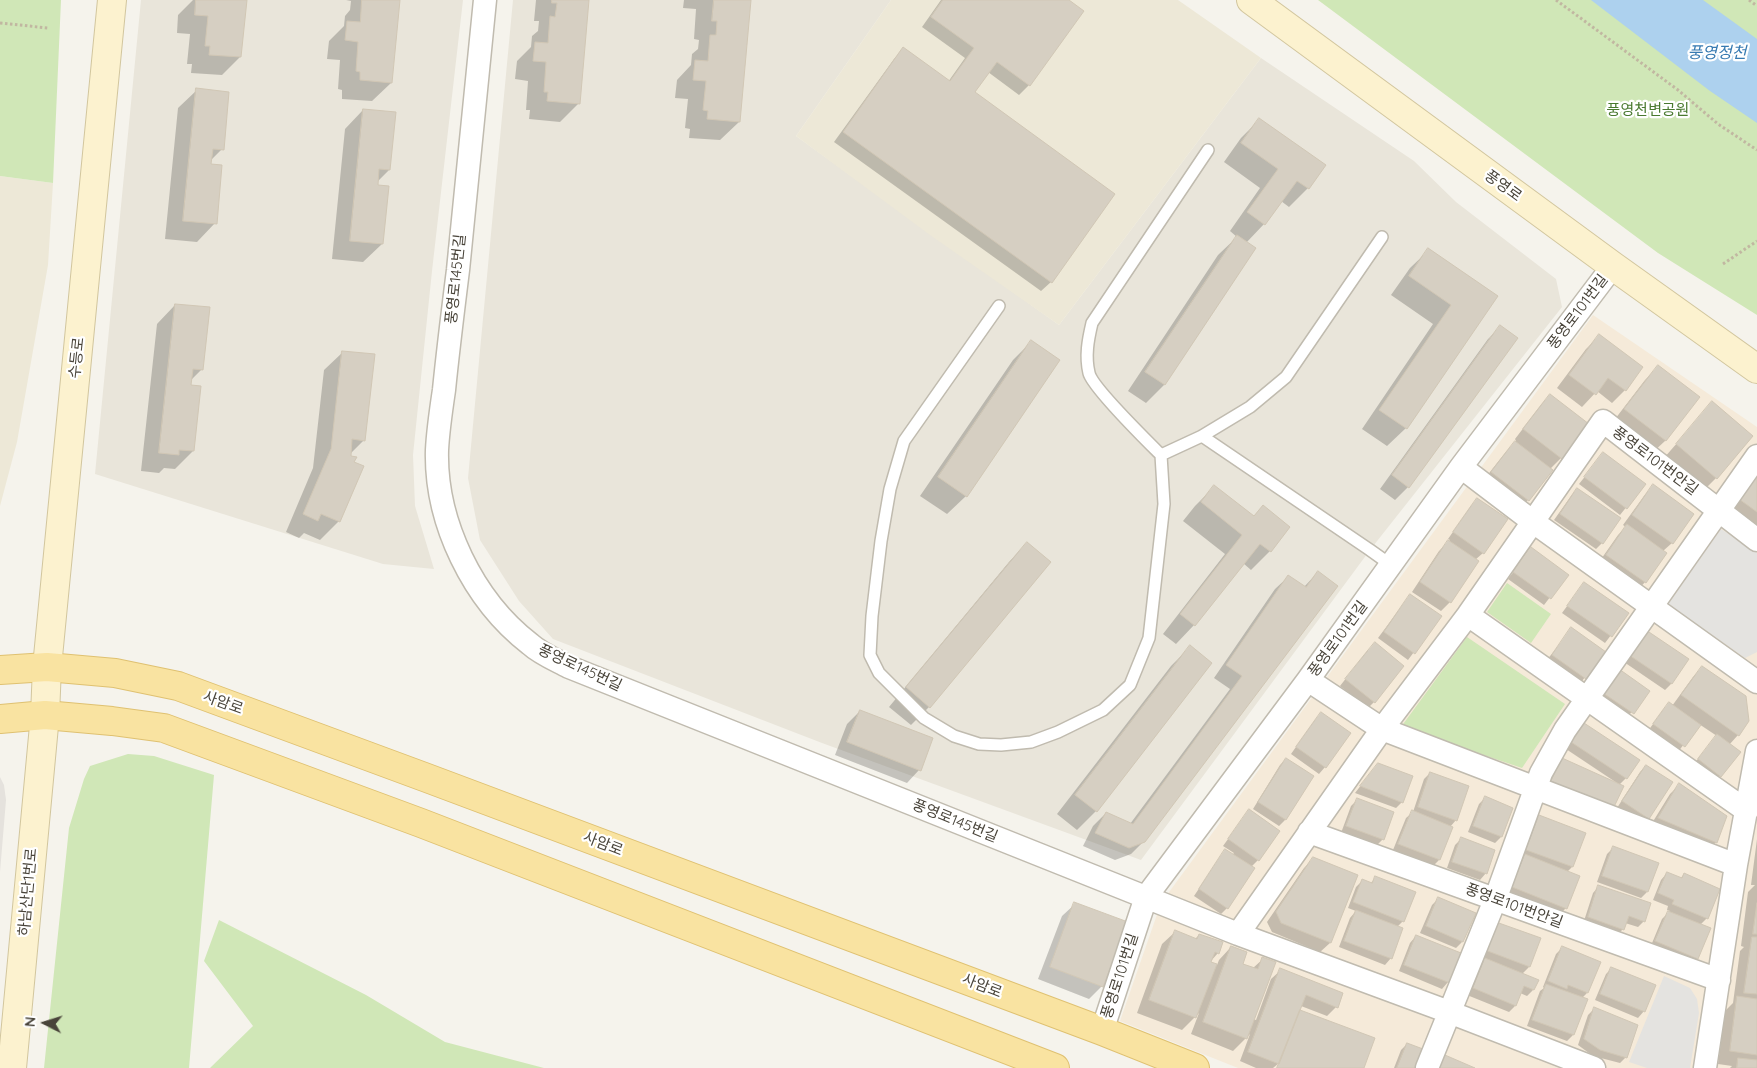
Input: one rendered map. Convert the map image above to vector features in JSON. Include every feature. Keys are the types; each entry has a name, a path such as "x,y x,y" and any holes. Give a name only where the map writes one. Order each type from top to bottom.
{"main road":[{"name":"사암로","path":"0,670 47,667 115,673 178,686 1102,1031 1195,1068"},
{"path":"0,719 44,716 112,721 164,728 430,827 1055,1068"}],"street":[{"name":"수등로","path":"44,716 47,667 112,0"},
{"name":"풍영로145번길","path":"485,0 437,450 440,489 446,516 455,542 482,593 499,616 531,645 569,666 1146,897"},
{"name":"풍영로","path":"1251,0 1613,266 1757,369"},
{"name":"풍영로101번길","path":"1102,1031 1146,897 1308,680 1461,467 1613,266"},
{"name":"풍영로101번안길","path":"1238,934 1382,729 1468,615 1603,421 1757,540"},
{"path":"1426,1068 1495,900 1541,773 1550,756 1586,699 1757,456"},
{"path":"1461,467 1532,521 1757,682"},
{"path":"1468,615 1747,811"},
{"path":"1308,680 1382,729 1736,864"},
{"name":"하남산단1번로","path":"12,1068 44,716"},
{"path":"1705,1068 1736,864 1757,751"},
{"name":"풍영로101번안길","path":"1309,832 1719,980"},
{"path":"1146,897 1238,934 1594,1068"}],"lane":[{"path":"999,306 904,441 890,489 881,541 872,616 870,655 878,673 924,718 954,736 979,744 1000,745 1031,742 1058,732 1103,710 1130,685 1149,638 1164,504 1161,456 1089,376 1086,352 1092,323 1208,150"},
{"path":"1161,456 1202,436 1250,408 1286,377 1382,237"},
{"path":"1202,436 1391,566"}],"path":[{"path":"1556,0 1678,90 1718,124 1757,150"},
{"path":"1749,0 1757,6"},
{"path":"0,23 48,28"},
{"path":"1723,264 1757,241"}],"shaded area":[{"path":"141,0 463,0 413,455 415,506 434,569 383,564 95,474"},
{"path":"513,0 891,0 796,136 1059,325 1261,58 1414,161 1456,202 1556,279 1562,307 1370,550 1141,860 822,743 553,639 519,601 480,540 468,478"},
{"path":"891,0 1178,0 1261,58 1059,325 930,235 796,136"},
{"path":"0,176 53,183 48,265 17,442 0,506"},
{"path":"1593,315 1757,427 1757,1068 1238,1068 1120,1021 1161,903"},
{"path":"1721,529 1757,553 1757,652 1745,658 1668,604"},
{"path":"0,777 4,785 6,800 0,872"},
{"path":"1664,976 1690,988 1697,999 1699,1013 1690,1068 1647,1068 1629,1062"}],"green space":[{"path":"0,0 61,0 53,183 0,176"},
{"name":"풍영천변공원","path":"1318,0 1757,0 1757,315 1658,253"},
{"path":"1507,583 1551,614 1531,643 1487,612"},
{"path":"1467,637 1565,704 1522,768 1401,727"},
{"path":"128,754 154,756 214,775 189,1068 44,1068 69,828 84,779 90,766"},
{"path":"219,920 366,995 445,1042 544,1068 210,1068 253,1026 204,961"}],"water":[{"name":"풍영정천","path":"1591,0 1703,0 1757,39 1757,123 1710,91"}],"building":[{"path":"196,0 247,0 241,57 209,55 210,46 205,46 208,16 195,15"},
{"path":"362,0 400,0 392,83 360,80 360,72 356,71 358,42 345,40 347,21 360,22"},
{"path":"552,0 589,0 580,104 547,101 548,92 544,92 546,62 533,61 535,42 548,43 550,16 555,17 557,3 552,3"},
{"path":"714,0 751,0 740,122 707,119 708,111 703,110 706,81 693,80 695,60 708,61 710,35 716,35 717,21 712,21"},
{"path":"943,0 1069,0 1084,11 1030,86 997,62 975,92 1115,194 1052,283 843,132 903,47 950,81 974,48 931,17"},
{"path":"196,88 229,92 224,150 213,149 211,164 222,165 217,224 183,221"},
{"path":"363,109 396,112 390,170 379,169 378,185 389,186 383,244 350,241"},
{"path":"1259,118 1326,165 1309,189 1297,181 1265,225 1247,212 1278,169 1241,143"},
{"path":"1237,235 1256,248 1165,385 1145,372"},
{"path":"1428,248 1498,296 1407,429 1379,410 1451,305 1409,276"},
{"path":"175,304 210,307 203,370 193,369 191,385 201,386 194,451 179,450 179,455 159,453"},
{"path":"1500,325 1518,338 1409,488 1392,475"},
{"path":"1599,334 1643,367 1626,391 1608,378 1596,395 1569,375"},
{"path":"1031,340 1060,360 967,497 938,477"},
{"path":"342,351 375,354 365,441 352,439 351,456 357,457 354,462 364,466 340,522 321,514 318,521 303,514 331,449"},
{"path":"1658,365 1700,397 1666,441 1624,409"},
{"path":"1550,394 1589,424 1562,459 1523,429"},
{"path":"1712,401 1753,436 1717,479 1676,444"},
{"path":"1515,441 1553,470 1529,501 1491,472"},
{"path":"1603,452 1646,484 1627,509 1584,477"},
{"path":"1757,476 1757,512 1739,499"},
{"path":"1653,484 1694,514 1673,544 1632,515"},
{"path":"1214,485 1254,516 1263,505 1290,527 1271,552 1260,544 1195,626 1180,614 1242,535 1201,502"},
{"path":"1577,488 1621,518 1603,544 1560,514"},
{"path":"1477,498 1508,519 1484,554 1453,532"},
{"path":"1627,524 1667,553 1646,583 1606,555"},
{"path":"1448,540 1479,561 1451,603 1420,582"},
{"path":"1027,542 1051,562 930,708 906,687"},
{"path":"1531,547 1569,575 1551,599 1513,572"},
{"path":"1318,571 1338,586 1145,842 1129,848 1095,833 1106,812 1133,824 1242,676 1226,665 1288,575 1306,587"},
{"path":"1584,582 1629,613 1612,637 1567,606"},
{"path":"1410,594 1442,616 1415,654 1384,632"},
{"path":"1571,627 1606,652 1586,679 1552,655"},
{"path":"1643,628 1689,659 1672,684 1626,653"},
{"path":"1375,642 1404,666 1375,703 1345,679"},
{"path":"1190,645 1212,663 1097,812 1075,795"},
{"path":"1702,666 1746,696 1749,721 1739,736 1681,695"},
{"path":"1619,669 1650,691 1634,714 1603,693"},
{"path":"1669,702 1701,725 1685,747 1653,724"},
{"path":"860,710 933,738 921,771 847,742"},
{"path":"1321,712 1351,733 1326,768 1296,747"},
{"path":"1584,723 1640,760 1627,779 1571,742"},
{"path":"1717,734 1741,752 1721,777 1698,759"},
{"path":"1286,758 1314,776 1286,820 1258,802"},
{"path":"1562,758 1624,786 1613,809 1551,781"},
{"path":"1378,763 1413,776 1403,803 1360,786"},
{"path":"1646,765 1673,782 1649,819 1622,801"},
{"path":"1430,772 1469,786 1457,821 1418,807"},
{"path":"1679,783 1727,816 1717,843 1658,818"},
{"path":"1485,796 1513,808 1502,837 1473,826"},
{"path":"1357,798 1394,812 1384,840 1346,826"},
{"path":"1249,809 1280,831 1259,861 1228,839"},
{"path":"1412,810 1453,827 1440,860 1398,844"},
{"path":"1539,815 1586,833 1573,867 1526,850"},
{"path":"1461,837 1495,850 1487,874 1452,862"},
{"path":"1613,846 1659,863 1648,892 1602,876"},
{"path":"1225,849 1255,868 1228,909 1199,889"},
{"path":"1525,854 1580,876 1567,909 1512,887"},
{"path":"1313,857 1358,875 1331,943 1281,923 1276,912"},
{"path":"1667,872 1682,878 1684,873 1720,889 1708,919 1672,904 1674,900 1658,893"},
{"path":"1375,876 1416,892 1404,922 1353,902 1362,879 1372,883"},
{"path":"1598,885 1651,903 1645,922 1629,916 1624,930 1588,917"},
{"path":"1438,897 1476,913 1463,942 1426,926"},
{"path":"1074,902 1128,922 1103,987 1050,967"},
{"path":"1757,903 1757,934 1753,934"},
{"path":"1356,910 1403,928 1392,959 1344,941"},
{"path":"1668,911 1711,928 1698,959 1655,941"},
{"path":"1496,922 1541,938 1530,967 1485,950"},
{"path":"1175,930 1197,939 1199,934 1223,942 1219,954 1215,952 1211,962 1217,964 1196,1018 1149,1000"},
{"path":"1416,935 1461,953 1450,983 1404,965"},
{"path":"1752,937 1757,937 1757,994 1744,993"},
{"path":"1231,946 1247,952 1243,964 1258,969 1262,957 1276,962 1247,1039 1203,1022"},
{"path":"1562,946 1601,962 1588,993 1568,985 1567,989 1548,981"},
{"path":"1485,958 1539,980 1534,990 1524,986 1516,1006 1473,988"},
{"path":"1611,967 1656,985 1645,1012 1600,994"},
{"path":"1280,968 1343,993 1338,1008 1306,995 1279,1064 1248,1052"},
{"path":"1546,984 1588,999 1574,1035 1532,1020"},
{"path":"1737,996 1757,999 1757,1055 1730,1051"},
{"path":"1594,1007 1638,1025 1627,1058 1600,1050 1584,1039"},
{"path":"1300,1010 1375,1038 1364,1068 1277,1068"},
{"path":"1407,1043 1423,1049 1416,1068 1397,1068"},
{"path":"1438,1052 1475,1068 1432,1068"},
{"path":"1738,1058 1757,1060 1757,1068 1737,1068"}]}
